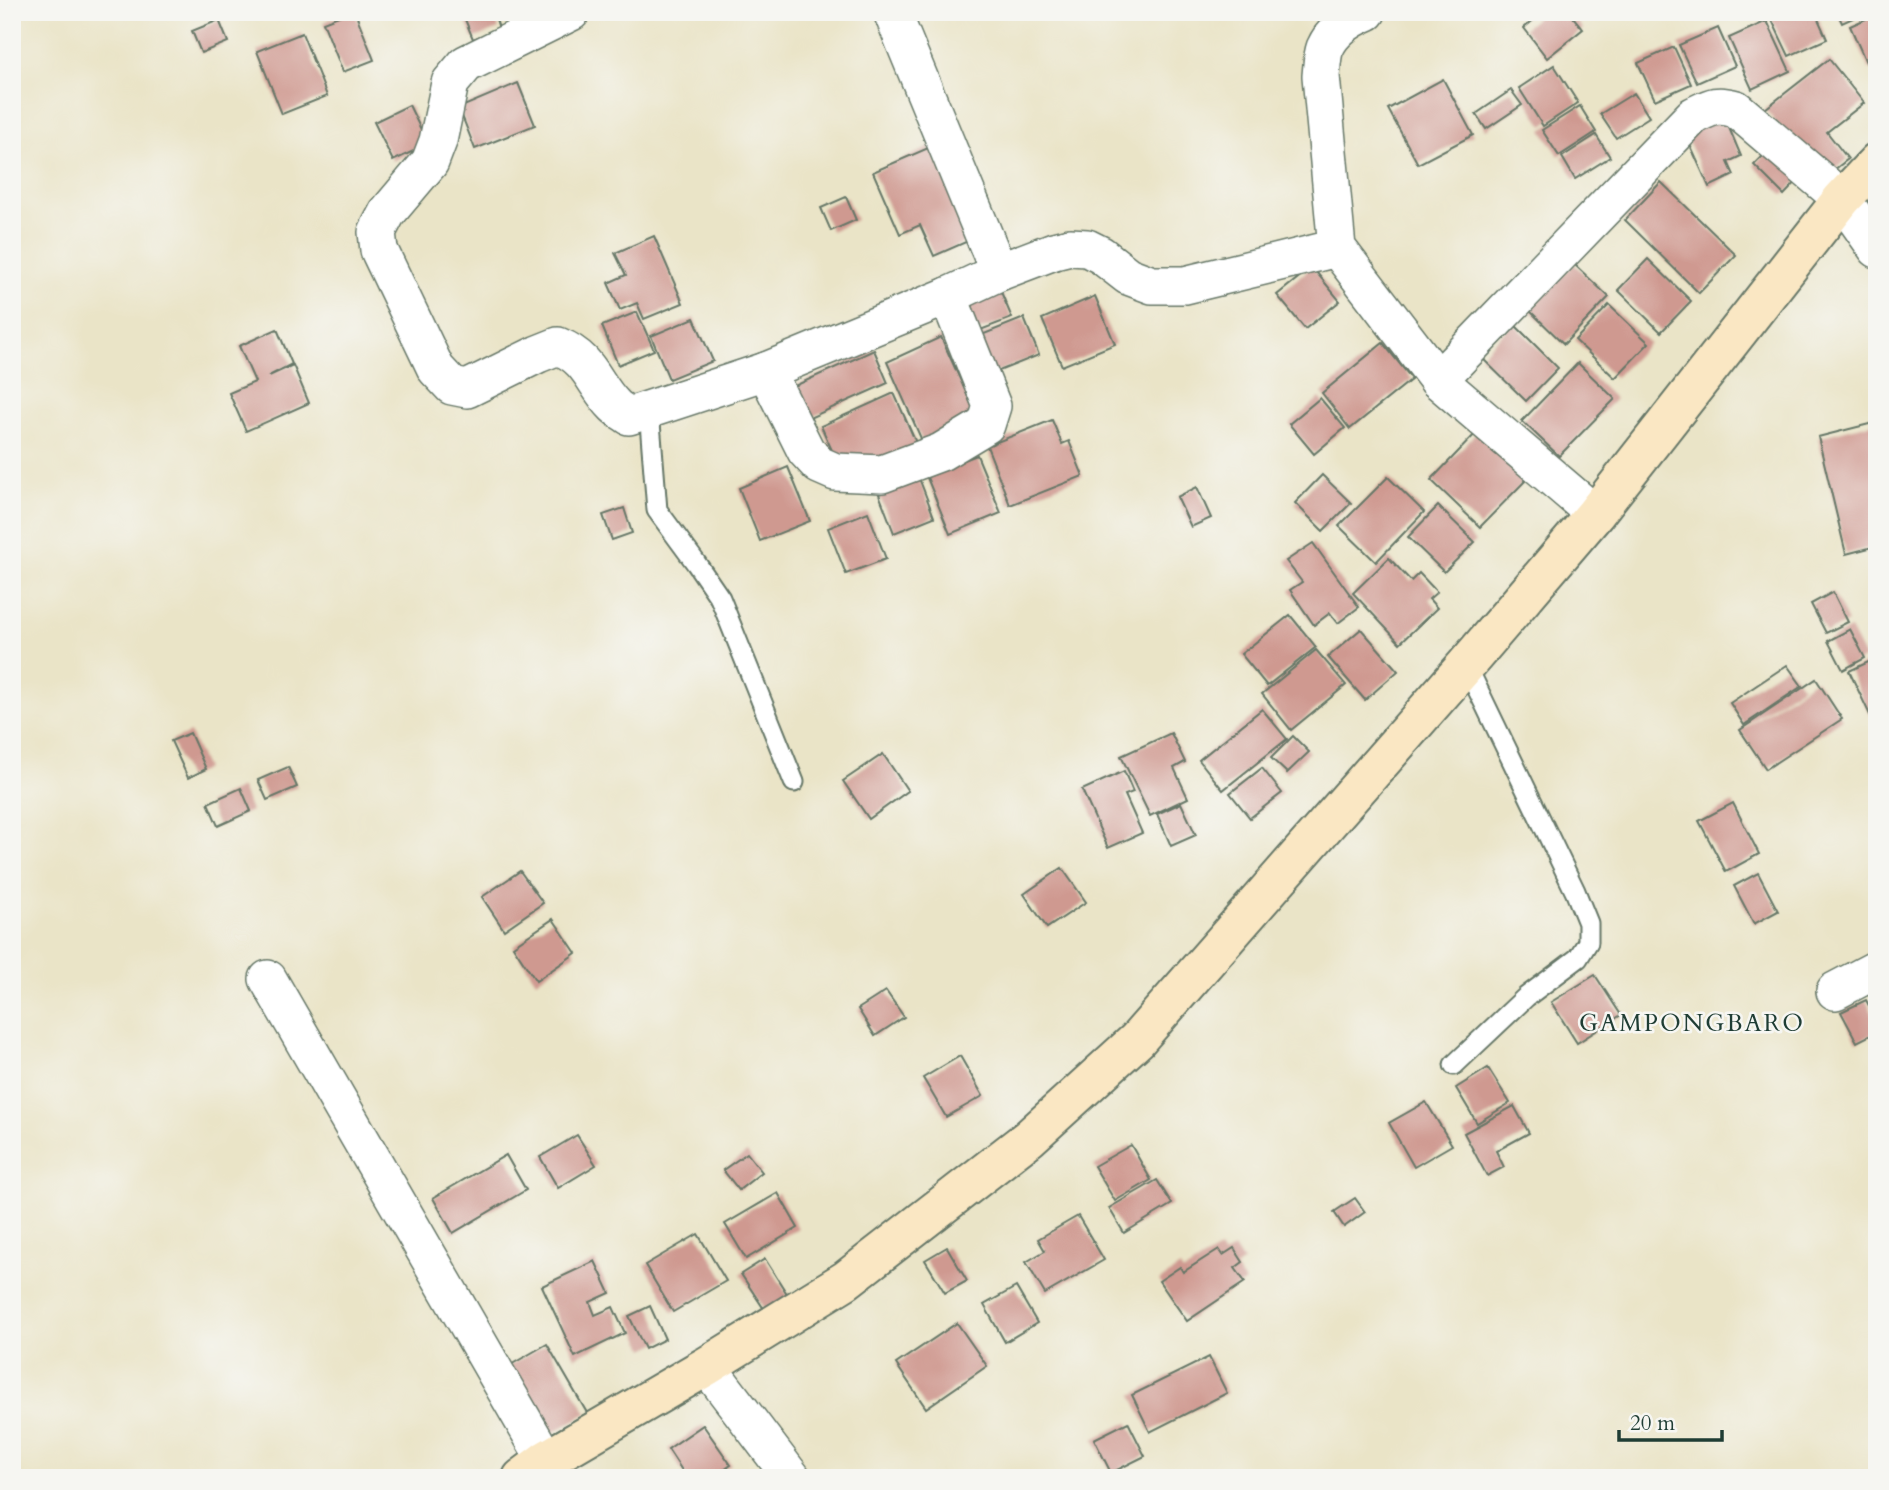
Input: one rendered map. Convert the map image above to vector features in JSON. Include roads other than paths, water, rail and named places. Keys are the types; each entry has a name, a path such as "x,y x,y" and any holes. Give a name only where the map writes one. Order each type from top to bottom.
{"street":[{"path":"571,12 466,64 450,83 438,141 430,162 387,213 377,232 379,250 436,369 452,386 467,389 558,346 572,352 586,366 615,406 629,416 766,370 948,296 999,272 1070,247 1087,248 1101,255 1128,276 1152,285 1185,285 1337,248"},
{"path":"892,12 999,272"},
{"path":"1367,12 1352,18 1324,49 1321,76 1337,248 1438,380 1595,514"},
{"path":"1438,380 1693,117 1708,109 1723,105 1736,109 1842,199 1877,249"},
{"path":"268,979 534,1469 846,1280 1029,1138 1138,1040 1595,514 1842,199 1877,162"},
{"path":"766,370 806,450 820,465 835,472 883,474 941,452 986,425 992,406 948,296"},
{"path":"1835,990 1877,969"},
{"path":"707,1366 792,1478"}],"lane":[{"path":"649,410 657,510 719,598 794,782"},
{"path":"1454,1065 1526,997 1578,958 1588,942 1588,923 1575,891 1466,665"}],"district":[{"name":"GAMPONGBARO","path":"1692,1023"}]}
